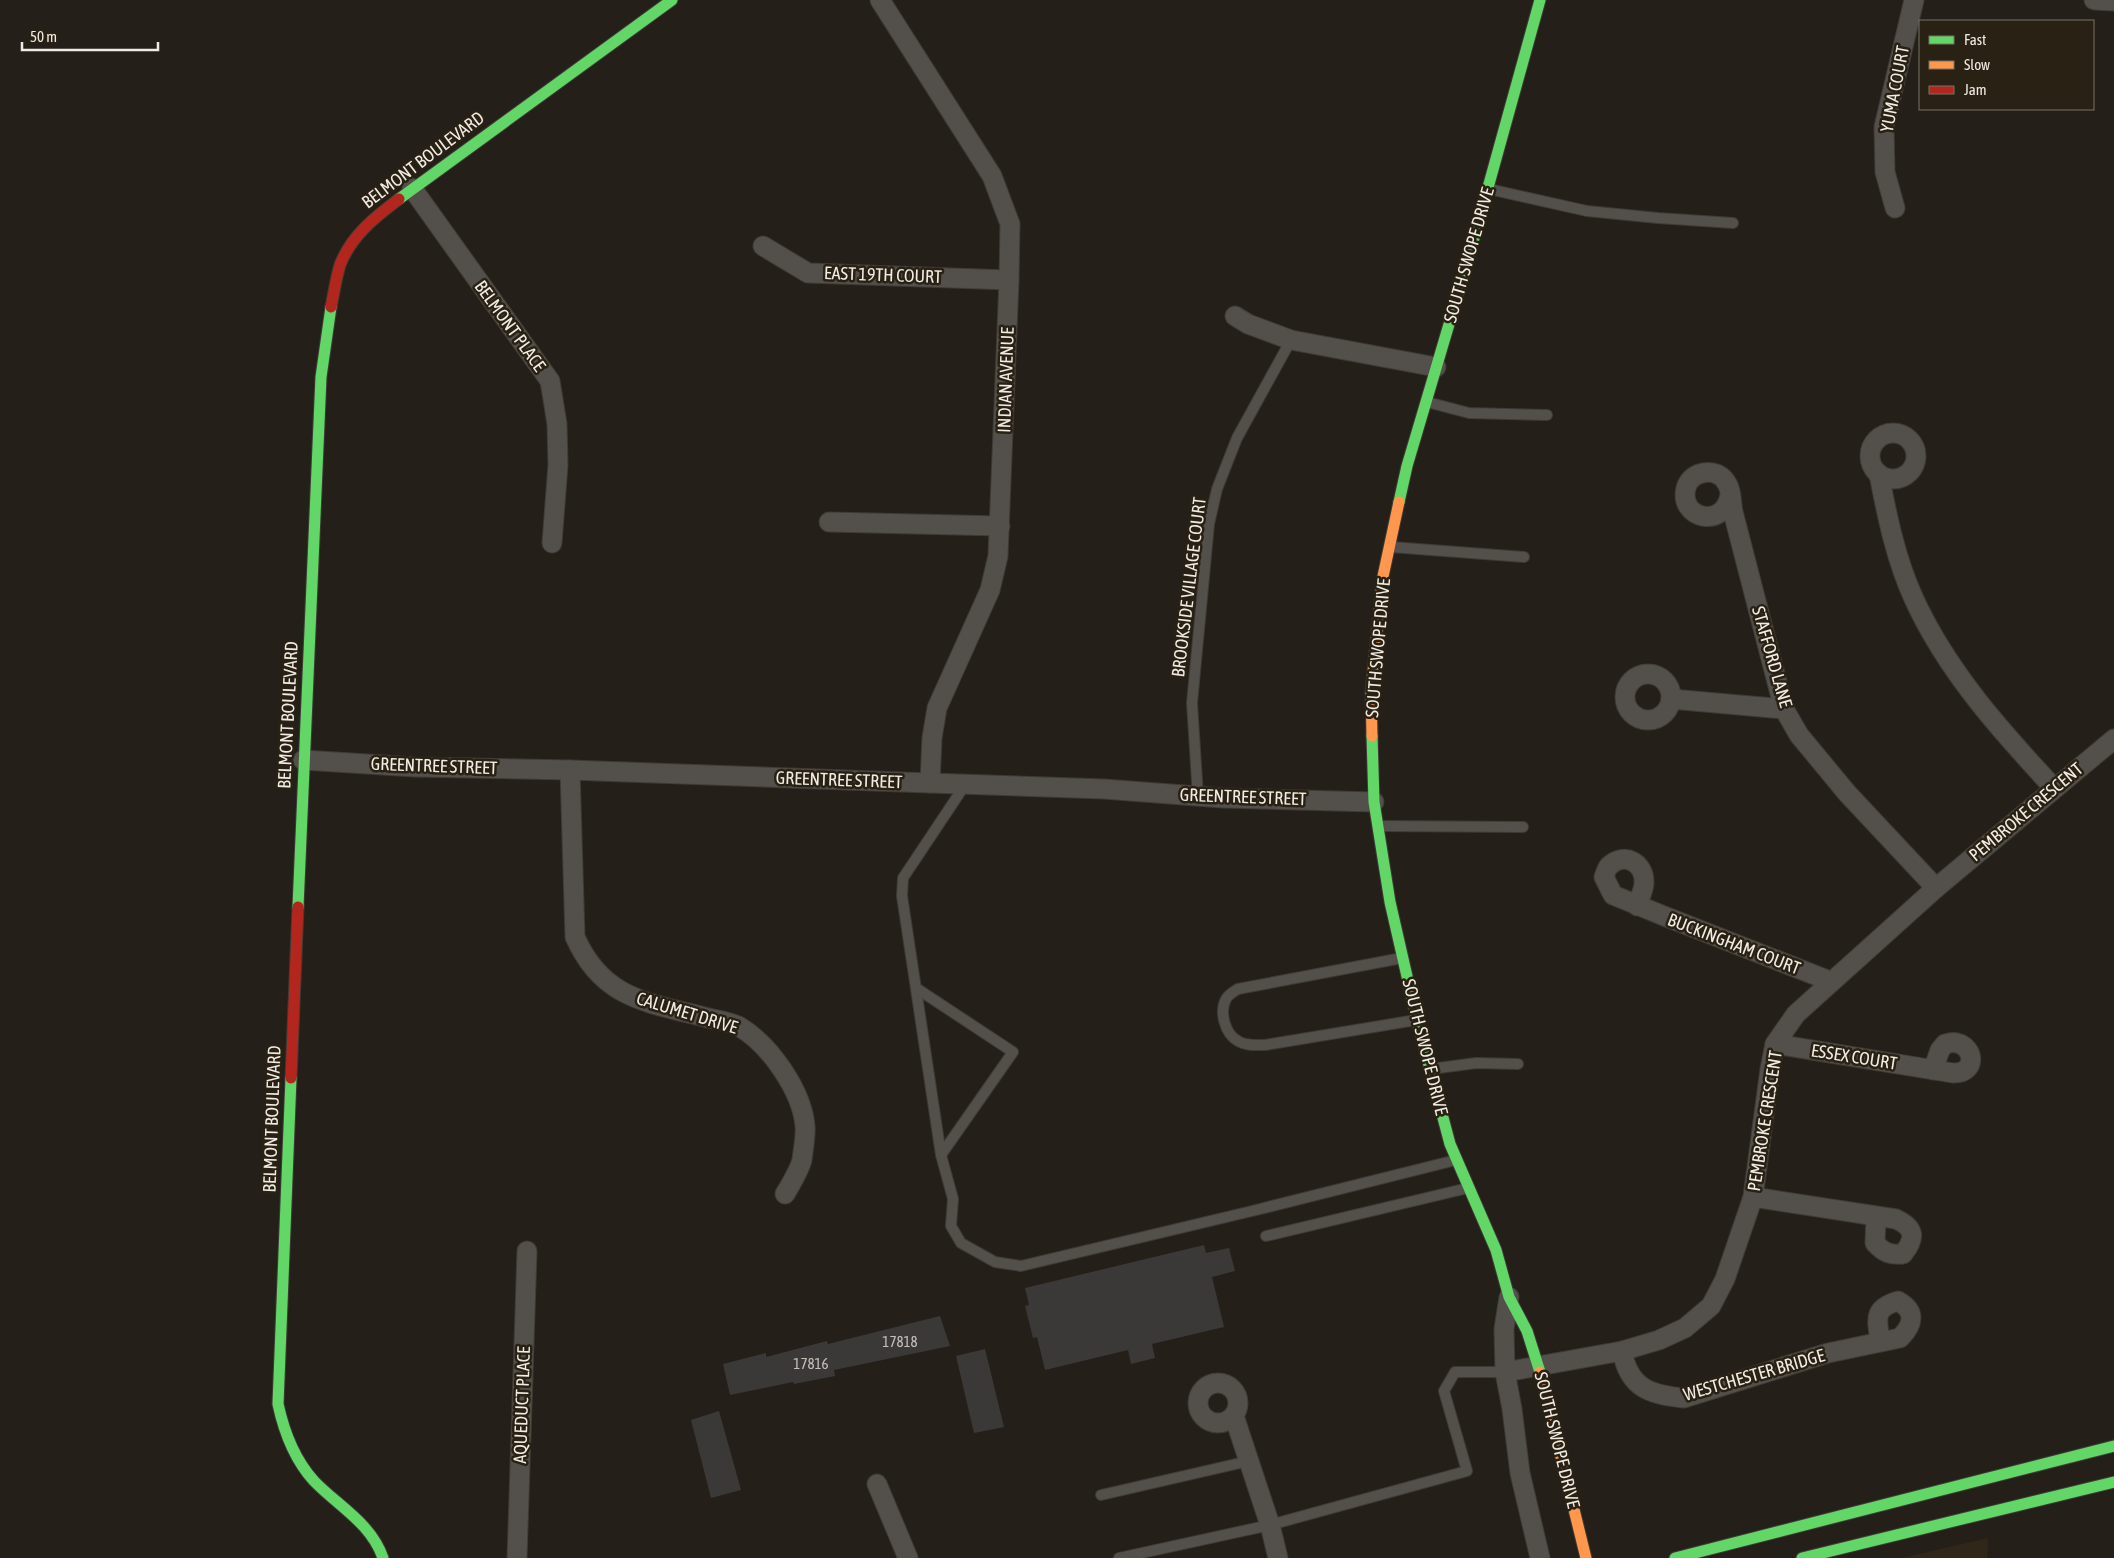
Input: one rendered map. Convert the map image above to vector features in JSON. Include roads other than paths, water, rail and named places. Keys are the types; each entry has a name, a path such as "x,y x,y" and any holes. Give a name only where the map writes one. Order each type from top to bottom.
{"street":[{"name":"BELMONT BOULEVARD","path":"383,1558 382,1552 370,1533 313,1480 297,1460 283,1430 278,1404 303,760 321,377 330,312 340,266 349,246 373,218 672,0"},
{"name":"INDIAN AVENUE","path":"880,0 992,176 1010,224 998,556 990,590 937,708 932,738 930,783"},
{"name":"SOUTH SWOPE DRIVE","path":"1540,0 1488,189 1407,466 1382,581 1371,692 1374,802 1390,902 1417,1020 1450,1144 1496,1250 1510,1297 1526,1331 1539,1367 1586,1558"},
{"name":"YUMA COURT","path":"1895,208 1885,172 1884,127 1914,0"},
{"path":"2094,0 2114,1"},
{"name":"BELMONT PLACE","path":"412,188 550,381 557,424 558,465 552,543"},
{"name":"EAST 19TH COURT","path":"764,246 808,273 1009,280"},
{"path":"1235,316 1248,324 1291,340 1436,367"},
{"path":"1879,474 1898,556 1914,598 1943,651 1976,701 2054,788"},
{"name":"STAFFORD LANE","path":"1730,494 1784,709 1799,736 1847,793 1936,888"},
{"path":"829,522 1000,526"},
{"path":"1671,699 1784,709"},
{"name":"PEMBROKE CRESCENT","path":"1505,1372 1622,1351 1659,1340 1686,1328 1711,1306 1724,1279 1753,1197 1775,1044 1796,1014 1830,981 1936,888 2114,739"},
{"name":"GREENTREE STREET","path":"303,760 416,767 570,770 930,783 1198,796 1374,802"},
{"name":"CALUMET DRIVE","path":"570,770 575,937 582,953 598,975 619,991 644,1001 740,1026 772,1055 794,1087 805,1126 801,1162 786,1194"},
{"name":"BUCKINGHAM COURT","path":"1637,906 1830,981"},
{"name":"ESSEX COURT","path":"1775,1044 1933,1070"},
{"path":"1753,1197 1876,1216"},
{"name":"AQUEDUCT PLACE","path":"517,1558 527,1252"},
{"name":"SOUTH SWOPE DRIVE","path":"1510,1297 1504,1329 1505,1372 1520,1473 1540,1558"},
{"name":"WESTCHESTER BRIDGE","path":"1622,1351 1625,1366 1637,1384 1661,1396 1684,1398 1828,1353 1880,1342"},
{"path":"1234,1416 1270,1525 1278,1558"},
{"path":"1675,1558 2114,1446"},
{"path":"1802,1558 2114,1482"},
{"path":"877,1484 908,1558"}],"lane":[{"path":"1488,189 1587,211 1733,223"},
{"name":"BROOKSIDE VILLAGE COURT","path":"1198,796 1192,703 1211,515 1217,489 1237,438 1291,340"},
{"path":"1426,402 1470,413 1547,416"},
{"path":"1390,547 1524,557"},
{"path":"965,785 903,878 902,896 941,1155 953,1199 951,1226 961,1243 995,1262 1021,1266 1457,1160"},
{"path":"1378,826 1523,827"},
{"path":"1403,958 1238,989 1230,994 1225,1001 1224,1018 1232,1037 1239,1042 1251,1045 1265,1045 1417,1020"},
{"path":"916,988 1013,1052 941,1155"},
{"path":"1430,1069 1476,1063 1518,1064"},
{"path":"1266,1236 1469,1188"},
{"path":"1119,1558 1270,1525 1467,1471 1444,1392 1455,1372 1505,1372"},
{"path":"1101,1495 1249,1461"}]}
